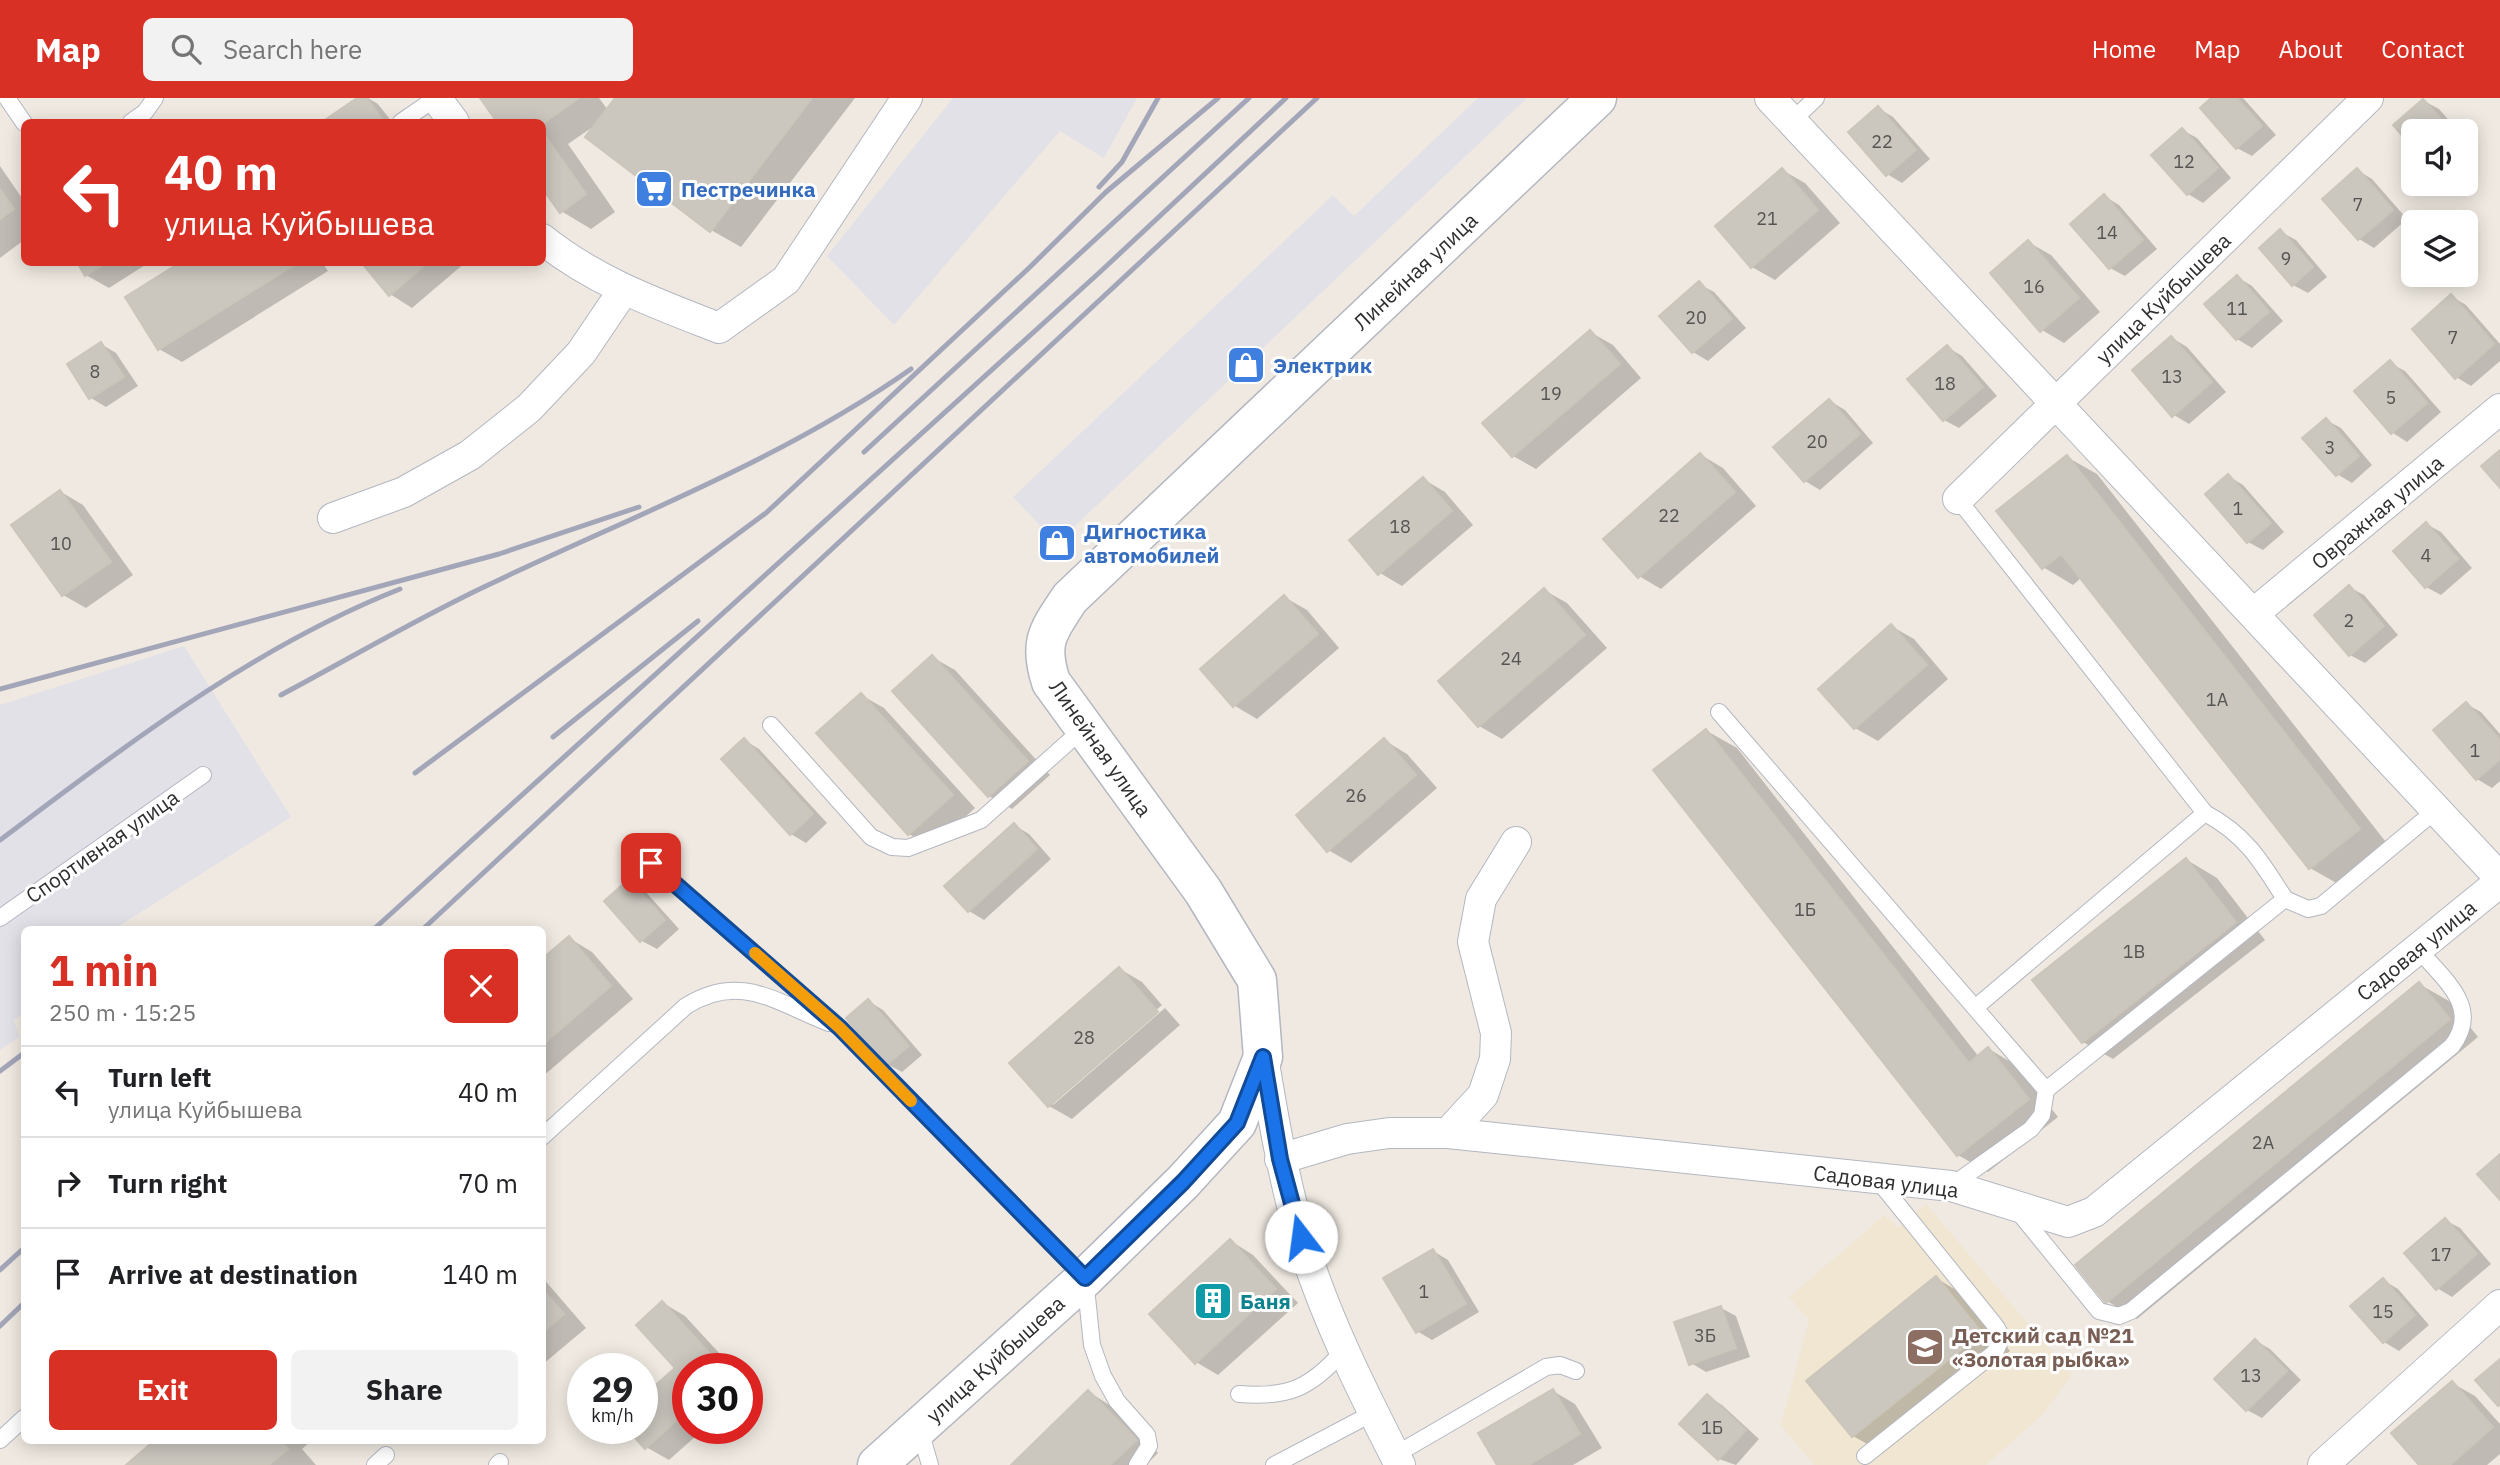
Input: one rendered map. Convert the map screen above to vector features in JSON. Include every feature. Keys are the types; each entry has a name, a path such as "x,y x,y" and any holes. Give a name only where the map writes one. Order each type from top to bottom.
{"street":[{"path":"436,98 452,119"},
{"path":"546,242 574,264 623,291 719,328 786,280 907,98"},
{"name":"Линейная улица","path":"1263,1057 1257,980 1203,891 1051,682 1044,658 1046,634 1070,597 1598,98"},
{"path":"1770,98 2436,810 2498,871"},
{"name":"улица Куйбышева","path":"1958,499 2368,98"},
{"path":"333,518 404,492 470,455 529,408 572,363 623,291"},
{"name":"Овражная улица","path":"2253,614 2500,409"},
{"path":"1448,1133 1483,1096 1495,1059 1496,1033 1473,942 1481,899 1516,842"},
{"name":"Садовая улица","path":"1280,1159 1347,1139 1389,1133 1448,1133 1951,1186 2068,1222 2094,1212 2418,949 2498,871"},
{"path":"1263,1057 1280,1159 1301,1237 1343,1351 1398,1460"},
{"name":"улица Куйбышева","path":"877,1465 1085,1278 1183,1182 1237,1123 1263,1057"},
{"path":"2323,1465 2500,1305"}],"lane":[{"path":"7,98 21,119"},
{"path":"136,119 145,113 155,98"},
{"path":"405,119 436,98"},
{"path":"1792,121 1816,98"},
{"path":"1958,499 2205,813 2253,848 2285,899 2308,909 2321,906 2436,810"},
{"path":"1719,712 2046,1090"},
{"path":"771,725 871,837 892,847 908,848 981,820 1084,728"},
{"name":"Спортивная улица","path":"0,918 203,775"},
{"path":"1976,1007 2205,813"},
{"path":"651,863 840,1028 1085,1278 1092,1345 1102,1376 1117,1401 1147,1434 1149,1446 1136,1465"},
{"path":"1951,1186 2031,1129 2042,1115 2046,1090 2285,899"},
{"path":"2012,1204 2099,1311 2119,1316 2131,1311 2452,1046 2463,1033 2465,1016 2460,1000 2418,949"},
{"path":"546,1133 686,1006 708,993 725,989 746,990 840,1028"},
{"path":"1866,1456 1994,1353 2001,1343 2001,1333 1877,1179"},
{"path":"1239,1394 1269,1396 1298,1389 1323,1374 1343,1351"},
{"path":"1398,1460 1546,1367 1560,1365 1576,1371"},
{"path":"1274,1465 1373,1413"},
{"path":"0,1440 21,1421"},
{"path":"919,1427 930,1465"}],"shaded area":[{"path":"953,98 1137,98 1104,158 1060,131 894,325 827,256"},
{"path":"1478,98 1527,98 1057,543 1013,497 1333,195 1354,216"},
{"path":"184,646 291,817 119,926 21,926 21,1015 14,1020 19,1037 0,1050 0,705"},
{"name":"Детский сад №21 «Золотая рыбка»","path":"1926,1204 2072,1375 2043,1414 1986,1465 1814,1465 1781,1425 1809,1320 1789,1297 1885,1215 1897,1228"}],"building":[{"path":"357,98 367,98 382,119 326,119"},
{"path":"480,98 579,98 546,121 546,119 495,119"},
{"path":"615,98 812,98 710,232 585,137"},
{"path":"2211,98 2237,98 2262,126 2236,149 2200,108"},
{"path":"2423,99 2441,119 2401,119 2401,134 2393,125"},
{"path":"1878,106 1916,150 1886,176 1848,132"},
{"path":"2182,128 2218,168 2187,195 2151,155"},
{"path":"546,137 586,194 560,213 546,194"},
{"path":"1782,168 1818,210 1751,268 1715,226"},
{"path":"2357,168 2393,210 2358,240 2322,199"},
{"path":"0,189 14,209 0,219"},
{"path":"2104,194 2143,240 2109,269 2070,224"},
{"path":"2280,229 2313,267 2292,286 2259,248"},
{"path":"2028,240 2079,298 2040,332 1990,273"},
{"path":"79,266 101,266 85,276"},
{"path":"175,266 293,266 158,350 125,297"},
{"path":"364,266 423,266 389,296"},
{"path":"2237,275 2269,312 2236,340 2204,304"},
{"path":"1699,281 1732,319 1692,353 1659,316"},
{"path":"2451,294 2494,344 2455,379 2412,329"},
{"path":"1590,330 1620,364 1512,457 1482,423"},
{"path":"2171,336 2212,382 2172,417 2132,370"},
{"path":"101,342 124,377 89,399 67,364"},
{"path":"1947,345 1983,387 1943,421 1907,379"},
{"path":"2390,360 2427,403 2391,434 2354,391"},
{"path":"1829,399 1860,434 1804,482 1773,447"},
{"path":"2326,418 2359,456 2336,476 2302,438"},
{"path":"2500,450 2500,488 2481,466"},
{"path":"1700,453 1735,492 1638,578 1603,539"},
{"path":"2067,455 2360,829 2309,869 2061,554 2042,569 1996,511"},
{"path":"2228,474 2271,523 2247,543 2205,494"},
{"path":"1423,477 1452,511 1378,575 1349,540"},
{"path":"60,490 111,562 62,596 11,525"},
{"path":"2426,522 2458,559 2425,588 2393,551"},
{"path":"2349,585 2384,626 2349,656 2314,615"},
{"path":"1544,588 1585,635 1478,727 1438,681"},
{"path":"1284,595 1318,634 1233,707 1200,669"},
{"path":"1891,624 1927,665 1854,729 1818,689"},
{"path":"932,655 1028,761 988,797 892,691"},
{"path":"861,693 953,795 908,835 816,733"},
{"path":"2466,702 2500,740 2500,759 2476,780 2433,730"},
{"path":"1706,729 1969,1063 1988,1047 2029,1099 1957,1156 1653,770"},
{"path":"744,738 813,814 790,835 721,759"},
{"path":"1384,738 1416,775 1327,852 1296,815"},
{"path":"1014,823 1037,849 968,912 944,886"},
{"path":"2186,858 2236,922 2082,1043 2032,980"},
{"path":"629,879 665,920 640,942 604,901"},
{"path":"569,936 611,986 546,1042 546,956"},
{"path":"1119,967 1158,1012 1048,1107 1009,1063"},
{"path":"2419,982 2450,1019 2106,1303 2075,1265"},
{"path":"868,999 909,1046 886,1065 846,1018"},
{"path":"2500,1154 2500,1200 2477,1174"},
{"path":"2445,1218 2477,1254 2436,1290 2404,1253"},
{"name":"Баня","path":"1230,1239 1276,1289 1195,1364 1149,1314"},
{"path":"1433,1249 1466,1304 1416,1333 1383,1278"},
{"path":"1936,1276 1982,1333 1852,1437 1806,1381"},
{"path":"2383,1278 2415,1315 2383,1343 2350,1306"},
{"path":"546,1294 564,1314 546,1330"},
{"path":"662,1301 709,1353 672,1353 672,1365 636,1325"},
{"path":"1721,1306 1736,1348 1689,1365 1674,1322"},
{"path":"2255,1339 2287,1371 2246,1411 2214,1379"},
{"path":"2500,1359 2500,1405 2498,1406 2475,1380"},
{"path":"672,1371 672,1425 658,1437 658,1383"},
{"path":"2452,1381 2493,1427 2450,1465 2419,1465 2391,1433"},
{"path":"1553,1389 1580,1434 1529,1465 1497,1465 1478,1433"},
{"path":"1088,1390 1137,1440 1110,1465 1011,1465"},
{"path":"1707,1394 1746,1430 1718,1460 1679,1424"},
{"path":"150,1444 284,1444 288,1449 269,1465 126,1465"}],"railway":[{"path":"1099,187 1122,162 1158,98"},
{"path":"415,773 766,513 1030,267 1106,192 1218,98"},
{"path":"864,452 1249,98"},
{"path":"377,926 1100,272 1286,98"},
{"path":"426,926 1317,98"},
{"path":"281,695 460,599 757,460 861,402 911,369"},
{"path":"0,689 499,554 639,507"},
{"path":"0,840 143,734 241,669 345,613 400,589"},
{"path":"553,737 698,621"},
{"path":"0,1071 21,1055"},
{"path":"0,1270 21,1251"},
{"path":"0,1326 21,1306"}],"slow traffic":[{"path":"755,953 840,1028 911,1101"}],"place":[{"name":"Пестречинка","path":"654,189"},
{"name":"Электрик","path":"1246,365"},
{"name":"Дигностика автомобилей","path":"1057,543"},
{"name":"Баня","path":"1213,1301"},
{"name":"Детский сад №21 «Золотая рыбка»","path":"1925,1347"}],"route":[{"path":"651,863 840,1028 1085,1278 1183,1182 1237,1123 1263,1057 1280,1159 1301,1237"}]}
